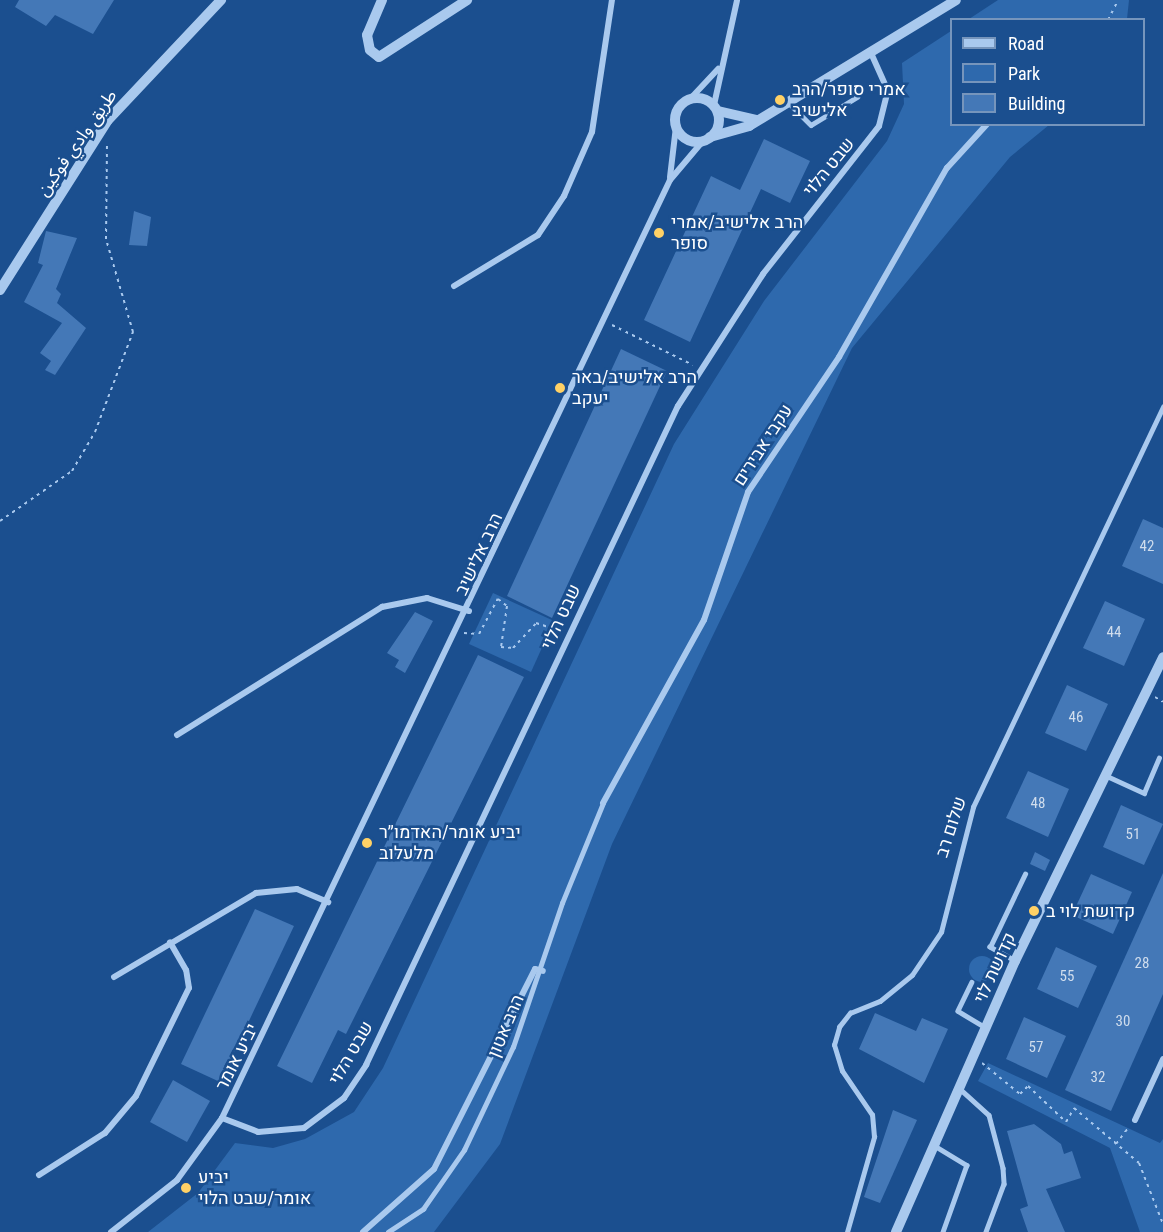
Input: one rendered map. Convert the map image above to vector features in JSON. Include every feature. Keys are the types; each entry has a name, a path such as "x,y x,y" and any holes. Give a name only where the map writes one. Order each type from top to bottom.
{"street":[{"name":"طريق وادي فوکين","path":"0,290 108,120 221,0"},
{"path":"382,0 367,35 370,50 379,57 467,0"},
{"path":"454,286 538,235 564,196 592,132 612,0"},
{"path":"670,180 707,139 719,122 716,108 722,63 737,0"},
{"path":"676,127 684,138 707,139 763,118 956,0"},
{"name":"שבט הלוי","path":"222,1119 258,1132 290,1133 318,1121 355,1083 569,635 700,368 764,274 879,126 888,91 871,53"},
{"path":"670,180 676,113 722,63"},
{"path":"691,98 738,119 763,118"},
{"name":"עקבי אבירים","path":"603,803 704,620 748,492 839,357 947,168 985,126"},
{"name":"הרב אלישיב","path":"311,939 469,611 670,180"},
{"path":"177,735 391,603 427,598 469,611"},
{"name":"קדושת לוי","path":"896,1232 931,1144 959,1088 1015,962 1163,657"},
{"path":"114,977 236,901 266,890 297,890 328,902"},
{"name":"יביע אומר","path":"111,1232 177,1180 222,1119 311,939"},
{"path":"39,1175 105,1132 136,1096 189,988 186,970 170,942"},
{"path":"363,1232 434,1169 535,969 543,971"},
{"path":"1135,1120 1163,1059"}],"lane":[{"path":"789,104 811,125 857,97"},
{"name":"שלום רב","path":"847,1232 874,1137 872,1115 842,1071 834,1045 839,1027 850,1013 880,1001 912,975 941,932 973,807 1163,407"},
{"path":"1107,776 1144,793 1159,758"},
{"name":"הרב אטון","path":"388,1232 423,1209 464,1150 543,971 562,903 603,803"},
{"path":"1015,962 990,947 1025,874"},
{"path":"972,982 958,1011 985,1027"},
{"path":"959,1088 989,1115 1003,1168 1004,1184 987,1232"},
{"path":"931,1144 967,1165 943,1232"}],"path":[{"path":"1109,18 1118,0"},
{"path":"0,521 72,471 95,432 133,332 106,239 108,141"},
{"path":"604,322 700,368"},
{"path":"459,632 479,634 498,599 507,606 501,647 513,648 536,623 569,635"},
{"path":"972,1056 1020,1094 1028,1086 1066,1122 1074,1108 1139,1163 1163,1224"},
{"path":"1116,1144 1135,1120"}],"green space":[{"path":"998,0 1129,0 1127,18 971,18"},
{"path":"950,32 950,126 1048,126 1010,157 852,348 612,844 500,1144 434,1232 148,1232 198,1193 235,1143 273,1148 305,1139 354,1112 383,1068 674,444 764,301 887,141 904,104 902,63"},
{"path":"493,593 554,621 531,672 469,644"},
{"path":"982,956 991,960 995,969 991,978 982,982 973,978 969,969 973,960"},
{"path":"988,1063 1160,1143 1163,1139 1163,1232 1140,1232 1110,1148 978,1081"}],"building":[{"path":"19,0 114,0 93,34 55,15 46,26 15,7"},
{"path":"764,139 810,161 790,203 761,189 690,342 644,320 711,176 740,190"},
{"path":"134,211 151,217 147,246 129,245"},
{"path":"46,231 77,238 56,289 61,294 57,303 86,328 55,375 45,370 51,361 40,353 62,323 24,302 43,265 38,263"},
{"path":"621,349 667,371 552,618 507,596"},
{"path":"1143,519 1163,528 1163,584 1122,566"},
{"path":"1105,601 1145,619 1124,666 1083,648"},
{"path":"415,612 433,621 405,673 395,667 399,660 387,653"},
{"path":"478,655 524,677 346,1034 338,1030 312,1083 277,1066"},
{"path":"1067,685 1108,704 1086,751 1045,733"},
{"path":"1028,771 1069,789 1048,837 1006,818"},
{"path":"1121,805 1163,824 1144,865 1103,847"},
{"path":"1035,852 1050,860 1045,871 1030,864"},
{"path":"1163,873 1163,994 1111,1111 1065,1090"},
{"path":"1091,874 1132,892 1113,934 1072,915"},
{"path":"255,909 294,926 220,1082 181,1064"},
{"path":"1056,947 1097,966 1078,1008 1037,989"},
{"path":"875,1013 916,1031 922,1018 948,1029 924,1083 859,1049"},
{"path":"1024,1017 1066,1036 1047,1078 1006,1059"},
{"path":"173,1080 210,1101 187,1142 150,1122"},
{"path":"893,1110 917,1120 880,1203 864,1197"},
{"path":"1034,1124 1061,1144 1064,1154 1072,1151 1081,1178 1046,1189 1065,1232 1028,1232 1020,1209 1028,1206 1007,1131"}],"place":[{"name":"אמרי סופר/הרב אלישיב","path":"780,100"},
{"name":"הרב אלישיב/אמרי סופר","path":"659,233"},
{"name":"הרב אלישיב/באר יעקב","path":"560,388"},
{"name":"יביע אומר/האדמו״ר מלעלוב","path":"367,843"},
{"name":"קדושת לוי ב","path":"1034,911"},
{"name":"יביע אומר/שבט הלוי","path":"186,1188"}]}
